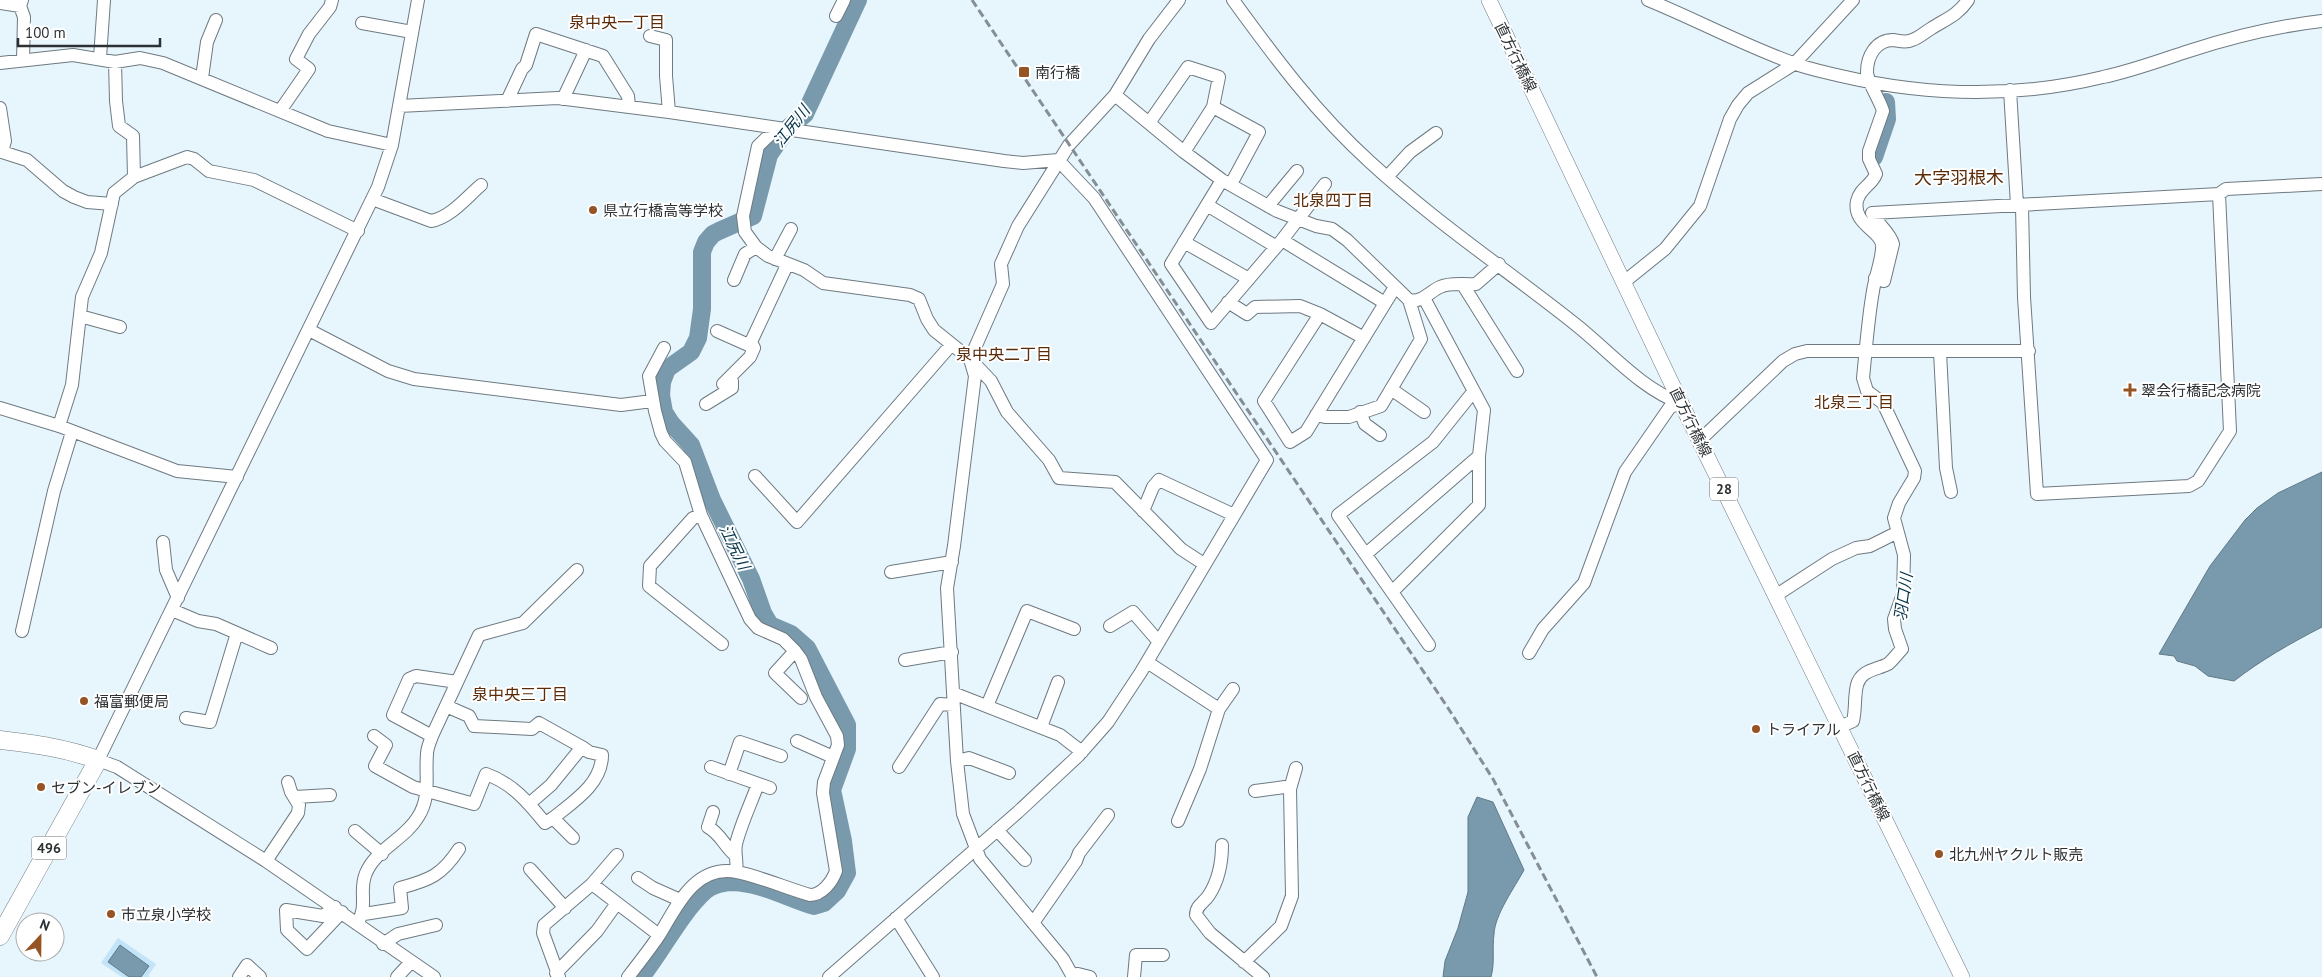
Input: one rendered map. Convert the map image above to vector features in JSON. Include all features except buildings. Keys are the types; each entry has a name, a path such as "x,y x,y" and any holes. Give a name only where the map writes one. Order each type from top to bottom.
{"highway":[{"path":"0,740 62,748 98,760"},
{"name":"496","path":"0,936 98,760"}],"main road":[{"name":"直方行橋線","path":"1489,0 1681,403 1962,977"}],"street":[{"path":"100,58 104,0"},
{"path":"280,111 310,69 296,59 309,34 330,7 332,0"},
{"path":"418,0 392,145 372,200 98,760 117,767 266,861 338,910 360,919 383,944 434,977"},
{"path":"1090,977 1078,974 1073,976 1063,959 980,859 975,848 963,814 957,761 947,588 952,562 975,376 970,359 1003,284 1001,264 1018,226 1058,160 1069,145 1115,95 1149,39 1179,0"},
{"path":"1233,0 1297,86 1340,133 1387,177 1409,196 1499,264 1654,389 1667,398 1681,403"},
{"path":"1648,0 1794,64 1872,83 1931,91 2044,88 2103,77 2232,39 2322,21"},
{"path":"1624,282 1666,248 1700,206 1730,119 1738,105 1748,93 1794,64 1853,0"},
{"path":"1840,727 1853,721 1856,709 1857,684 1860,677 1888,663 1902,650 1894,629 1894,619 1903,594 1904,555 1894,518 1899,503 1914,478 1915,471 1882,403 1867,391 1863,378 1875,278 1882,243 1863,224 1858,216 1856,206 1862,189 1874,180 1876,174 1869,159 1869,151 1883,111 1867,74 1868,62 1879,43 1914,40 1932,27 1951,18 1961,10 1968,0"},
{"path":"0,3 21,3 24,17 23,60"},
{"path":"202,78 207,42 216,20"},
{"path":"362,23 412,32"},
{"path":"508,100 526,65 536,34 603,56 628,96 629,106"},
{"path":"650,36 666,40 669,112"},
{"path":"563,99 586,50"},
{"path":"0,62 73,55 115,62 140,58 163,63 202,78 328,131 392,145"},
{"path":"115,62 119,126 133,136 134,177"},
{"path":"1150,123 1188,67 1219,77 1213,107 1184,152"},
{"path":"2010,90 2025,262 2023,275 2037,494 2194,484 2230,431 2219,194"},
{"path":"1115,95 1184,152 1226,182 1268,206 1296,219 1332,229 1347,240 1409,300 1421,339 1381,406 1349,417 1316,415"},
{"path":"399,106 563,99 629,106 1004,161 1023,163 1058,160"},
{"path":"1213,107 1259,132 1226,182 1207,205 1172,264 1211,323 1325,184"},
{"path":"0,108 5,141 1,152 27,160 74,197 87,202 112,204"},
{"path":"776,129 758,146 743,216 745,232 756,247 787,265 804,270 823,283 916,298 923,305 927,319 934,330 970,359 990,381 1007,412 1049,460 1059,478 1115,482 1181,549 1204,564"},
{"path":"1387,177 1410,152 1436,133"},
{"path":"60,426 72,385 82,297 101,253 114,193 134,177 187,157 194,159 210,171 254,180 358,231"},
{"path":"837,974 896,918 997,830 1082,752 1108,722 1147,662 1267,460 1094,198 1058,160"},
{"path":"1268,206 1297,170"},
{"path":"1875,278 1884,281 1894,244 1872,212 2219,194 2226,189 2322,184"},
{"path":"372,200 436,220 446,216 481,185"},
{"path":"1207,205 1385,303"},
{"path":"775,259 791,229"},
{"path":"1184,242 1248,279"},
{"path":"734,280 745,254 756,247"},
{"path":"1409,300 1415,301 1424,298 1440,287 1451,284 1476,284 1499,264"},
{"path":"706,404 732,388 728,379 750,357 753,347 751,342 787,265"},
{"path":"1464,285 1517,371"},
{"path":"1320,314 1264,401 1290,442 1306,432 1395,287"},
{"path":"1393,591 1478,505 1479,456 1484,410 1424,298"},
{"path":"1228,302 1247,314 1255,307 1300,306 1320,314 1364,338"},
{"path":"80,316 120,327"},
{"path":"308,330 388,371 414,379 621,405 652,402"},
{"path":"717,331 753,347"},
{"path":"755,476 797,522 951,345"},
{"path":"628,977 659,935 689,888 703,877 714,873 736,872 810,896 821,892 833,878 836,866 823,793 824,782 838,745 837,736 816,697 801,659 795,651 783,639 758,628 750,620 701,514 684,462 666,442 661,433 652,402 649,376 664,348"},
{"path":"1700,440 1783,361 1795,354 1807,351 2029,351"},
{"path":"1940,352 1946,468 1951,492"},
{"path":"1391,389 1424,412"},
{"path":"1429,645 1338,515 1433,442 1473,392"},
{"path":"1529,653 1543,629 1584,583 1625,472 1670,407 1681,403"},
{"path":"0,408 60,426 178,471 237,477"},
{"path":"1360,412 1365,424 1380,435"},
{"path":"22,631 54,492 72,432"},
{"path":"1366,554 1479,456"},
{"path":"1143,510 1153,486 1159,480 1234,515"},
{"path":"701,514 693,518 650,566 650,586 722,644"},
{"path":"1775,596 1832,559 1856,548 1870,546 1894,534"},
{"path":"162,542 166,570 178,598"},
{"path":"891,572 952,562"},
{"path":"360,919 366,873 374,860 398,840 418,818 428,793 427,752 432,736 479,636 523,622 576,570"},
{"path":"172,610 271,648"},
{"path":"988,706 1027,611 1074,629"},
{"path":"1110,626 1133,612 1159,642"},
{"path":"186,718 210,722 237,634"},
{"path":"795,651 776,673 800,698"},
{"path":"905,660 952,652"},
{"path":"1147,662 1219,709"},
{"path":"432,736 393,715 409,679 416,676 457,682"},
{"path":"1041,727 1058,682"},
{"path":"1178,821 1200,769 1219,709 1233,689"},
{"path":"898,767 940,704 953,699 988,706 1041,727 1060,735 1082,752"},
{"path":"374,736 386,745 375,766 413,787 428,793 454,797 474,804 486,774 500,779 511,786 545,823 578,801 602,766 602,755 589,752 539,723 532,729 474,726 469,716 446,706"},
{"path":"797,741 834,757"},
{"path":"729,774 740,742 781,756"},
{"path":"529,804 550,785 582,747"},
{"path":"957,761 969,758 1009,773"},
{"path":"711,768 770,788"},
{"path":"1244,962 1281,926 1292,896 1290,789 1296,768"},
{"path":"266,861 298,813 299,805 291,792 288,782"},
{"path":"735,855 736,844 758,784"},
{"path":"1255,791 1285,787 1290,789"},
{"path":"295,797 330,795"},
{"path":"713,812 708,828 719,833 725,847 735,855 738,861 736,872"},
{"path":"1033,924 1076,861 1079,852 1108,815"},
{"path":"553,818 573,838"},
{"path":"997,830 1025,860"},
{"path":"355,831 382,854"},
{"path":"1222,845 1220,866 1209,895 1197,907 1196,915 1210,933 1263,977"},
{"path":"360,919 402,908 400,888 423,882 438,875 459,849"},
{"path":"617,855 592,884 544,925 543,933 557,975 597,931 617,903"},
{"path":"530,869 565,908"},
{"path":"638,878 653,888 680,900"},
{"path":"592,884 659,935"},
{"path":"896,918 933,977"},
{"path":"383,944 398,934 436,925"},
{"path":"1134,977 1136,954 1163,955"},
{"path":"397,977 411,962"},
{"path":"239,977 247,965 260,977"}],"shaded area":[{"path":"2322,472 2322,627 2276,652 2234,681 2208,676 2195,666 2177,661 2174,656 2159,654 2210,566 2245,520 2257,508 2278,493"},
{"path":"1477,797 1493,802 1524,870 1506,901 1495,926 1491,977 1443,977 1445,961 1458,928 1468,892 1468,817"},
{"path":"118,938 156,964 148,976 150,977 122,977 101,963"},
{"path":"120,945 149,966 141,977 129,977 108,962"}],"waterway":[{"name":"江尻川","path":"641,977 687,911 711,887 733,882 754,885 814,906 824,903 837,891 847,873 843,841 832,790 847,749 847,725 807,648 791,634 770,625 763,613 751,579 712,500 691,445 671,423 664,412 661,395 662,382 667,369 691,352 698,338 702,309 702,252 706,242 713,234 753,216 769,155 787,129 805,114 858,0"},
{"name":"羽口川","path":"1874,157 1887,119 1886,102"}],"railway":[{"path":"972,0 1448,708 1493,779 1597,977"}],"place":[{"name":"南行橋","path":"1024,72"},
{"name":"県立行橋高等学校","path":"593,210"},
{"name":"翠会行橋記念病院","path":"2130,390"},
{"name":"福富郵便局","path":"84,701"},
{"name":"トライアル","path":"1756,729"},
{"name":"セブン-イレブン","path":"41,787"},
{"name":"北九州ヤクルト販売","path":"1939,854"},
{"name":"市立泉小学校","path":"111,914"}],"district":[{"name":"泉中央一丁目","path":"617,22"},
{"name":"大字羽根木","path":"1959,177"},
{"name":"北泉四丁目","path":"1333,200"},
{"name":"泉中央二丁目","path":"1004,354"},
{"name":"北泉三丁目","path":"1854,402"},
{"name":"泉中央三丁目","path":"520,694"}]}
